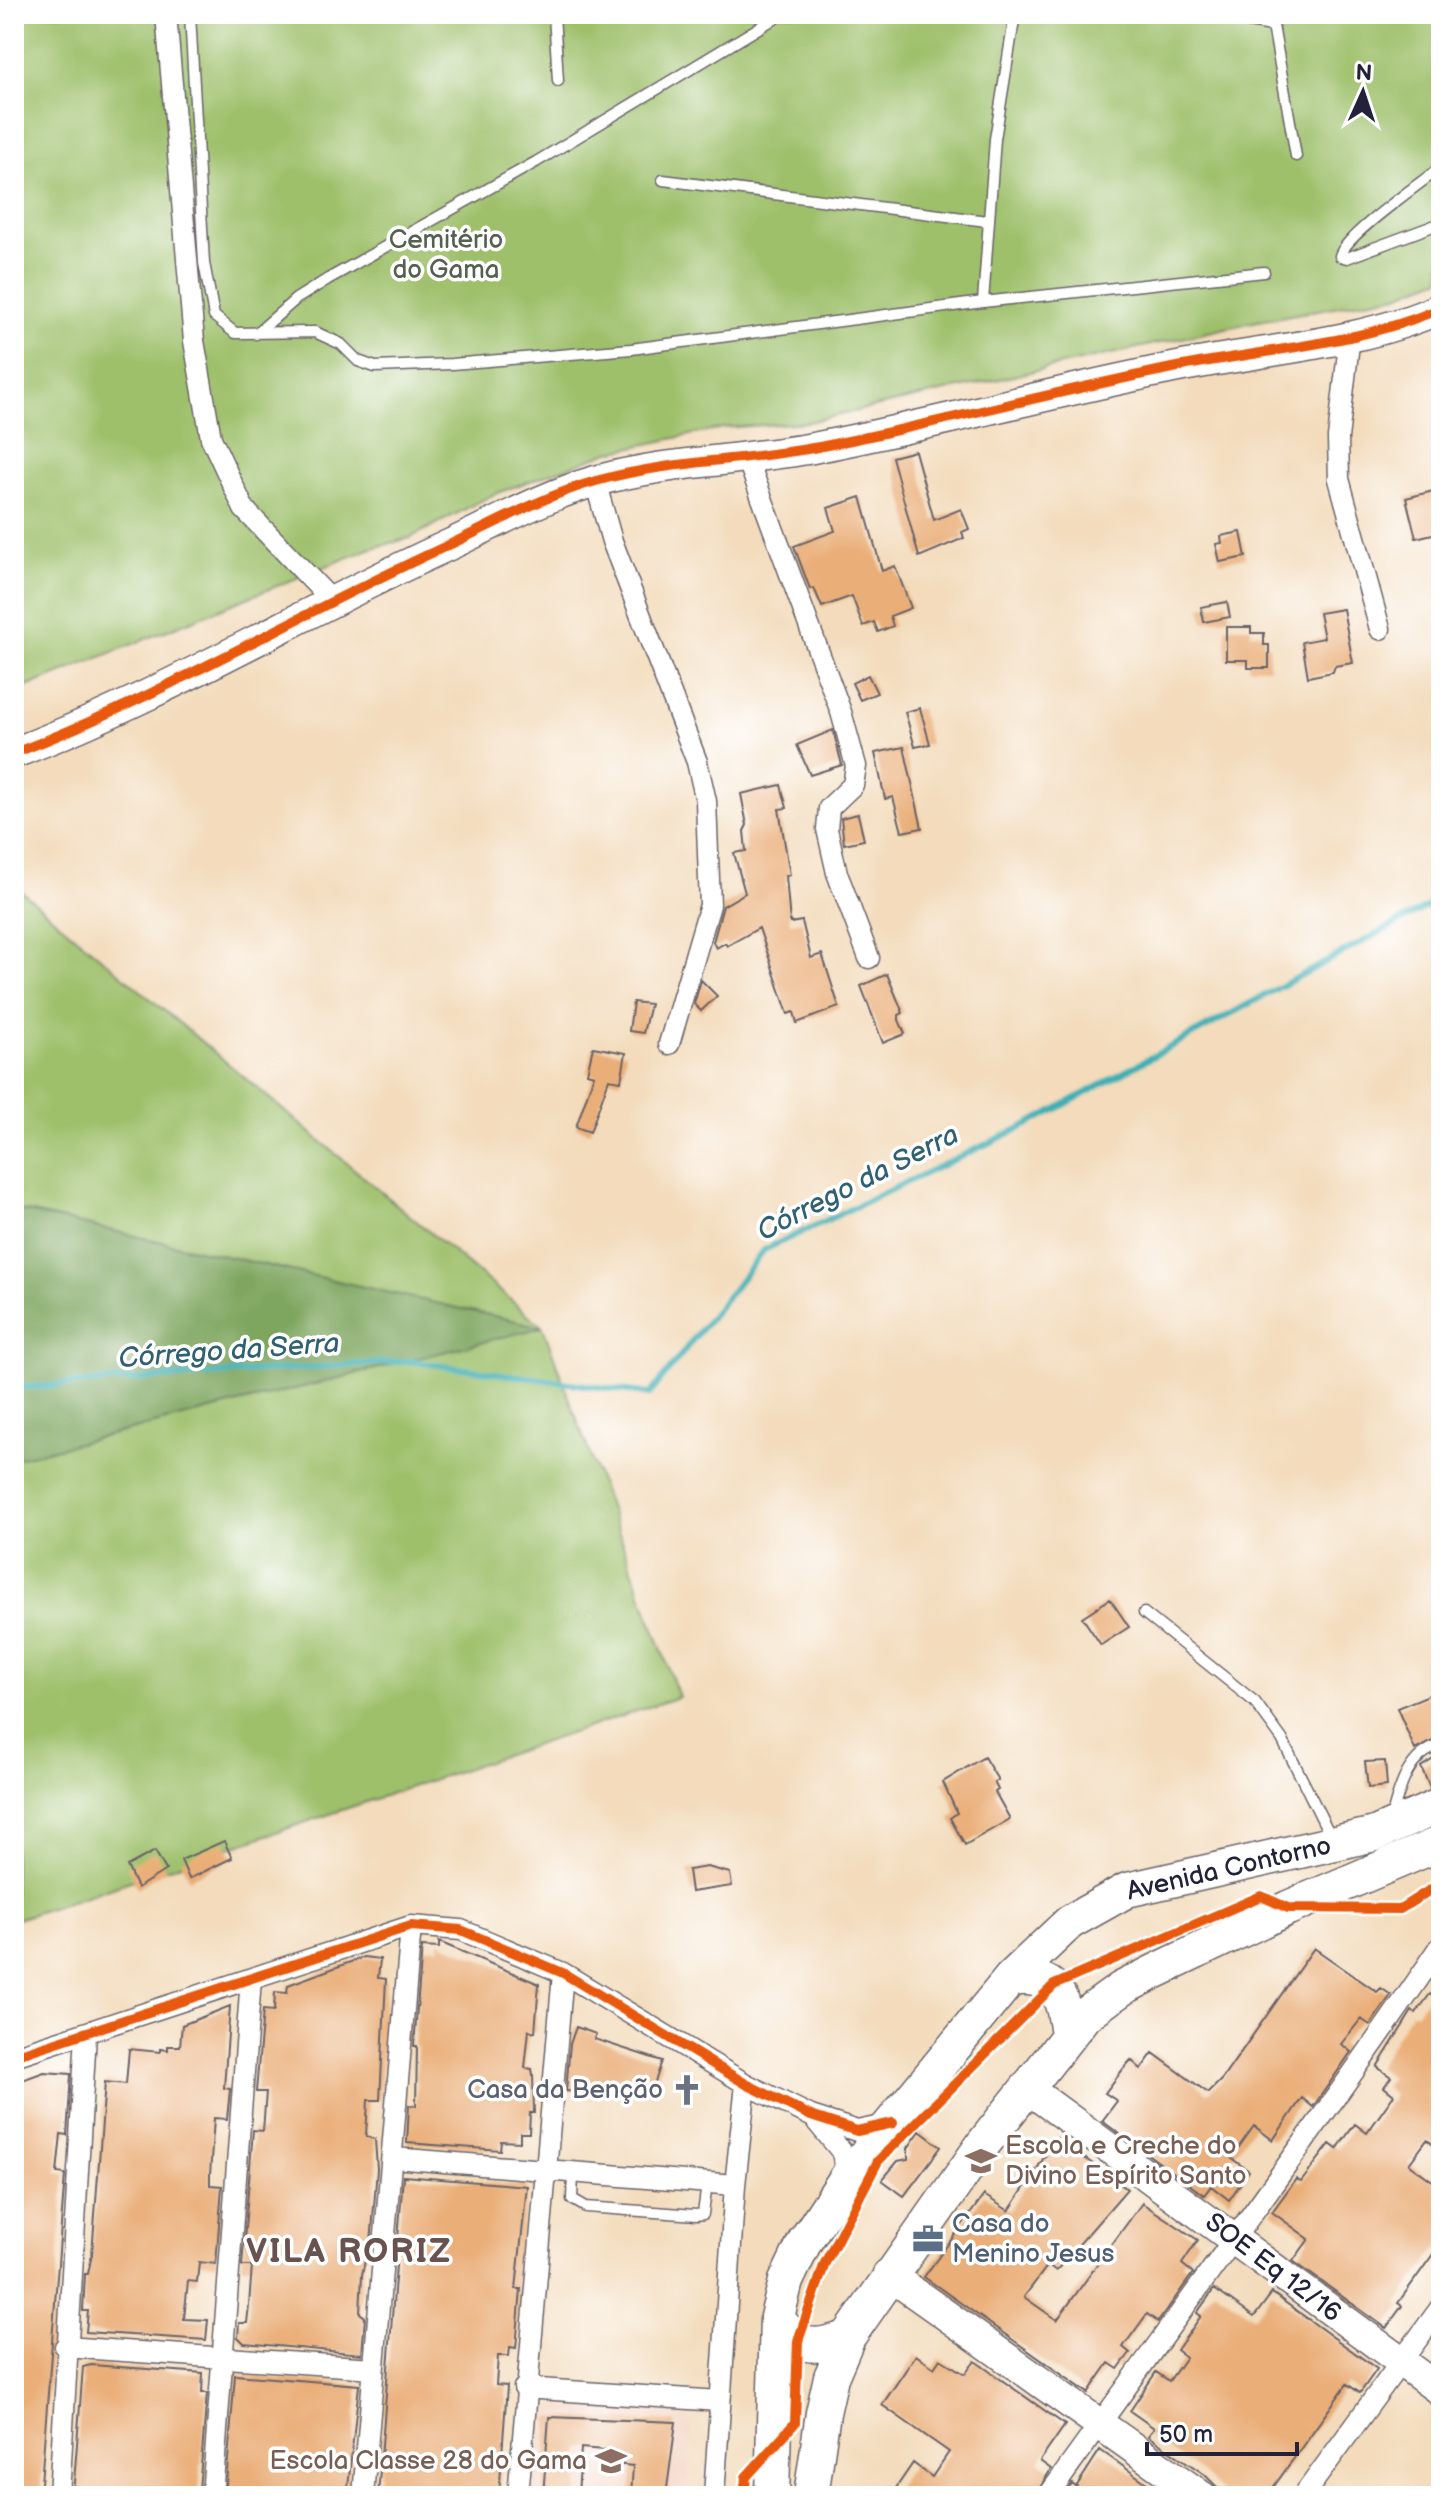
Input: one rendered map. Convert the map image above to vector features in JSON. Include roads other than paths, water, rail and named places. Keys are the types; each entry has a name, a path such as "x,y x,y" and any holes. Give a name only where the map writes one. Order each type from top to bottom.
{"main road":[{"name":"Avenida Contorno","path":"772,2496 777,2317 786,2281 805,2241 847,2177 1011,1978 1070,1922 1127,1890 1334,1844 1382,1831 1441,1805"},
{"path":"1353,1881 1382,1831"},
{"name":"Avenida Contorno","path":"811,2496 831,2377 848,2337 888,2274 1068,2033 1101,2001 1121,1989 1288,1908 1441,1843"},
{"path":"1011,1978 1037,1978 1054,1985 1063,2005 1068,2033"},
{"path":"777,2317 788,2335 809,2345 831,2343 848,2337"}],"street":[{"path":"166,14 194,341 211,438 244,509 331,600"},
{"path":"14,753 145,699 331,600 549,498 595,481 901,430 1181,366 1350,335 1441,308"},
{"path":"1350,335 1338,438 1339,479 1380,629"},
{"path":"747,458 854,754 857,777 829,808 827,829 837,873 869,958"},
{"path":"595,481 612,541 697,762 706,801 710,905 669,1044"},
{"path":"363,2496 411,1926"},
{"path":"14,2056 411,1926 461,1930 563,1973 746,2084 811,2116 857,2131 893,2123"},
{"path":"1048,2496 1172,2327 1232,2237 1440,1948"},
{"path":"518,2496 524,2388 563,1973"},
{"path":"212,2496 251,1979"},
{"path":"59,2496 65,2347 86,2034"},
{"path":"714,2496 735,2185 746,2084"},
{"name":"SOE Eq 12/16","path":"1027,2088 1441,2391"},
{"path":"811,2116 835,2141 847,2177"},
{"path":"393,2158 735,2185"},
{"path":"888,2274 1201,2496"},
{"path":"1303,2496 1441,2307"},
{"path":"65,2347 373,2368"},
{"path":"524,2388 719,2401"}],"lane":[{"path":"190,14 204,263 214,316 227,329 256,334 315,332 341,344 358,361 375,367 452,364 631,349 983,302 1264,272"},
{"path":"554,14 558,81"},
{"path":"256,334 296,299 328,279 536,162 782,14"},
{"path":"983,302 995,139 1015,14"},
{"path":"1202,14 1272,26"},
{"path":"1271,14 1296,156"},
{"path":"1441,167 1356,236 1342,249 1340,256 1347,258 1441,223"},
{"path":"663,180 987,221"},
{"path":"1144,1613 1255,1702 1282,1739 1334,1844"},
{"path":"1382,1831 1402,1780 1415,1762 1441,1745"},
{"path":"573,2174 572,2199 586,2207 703,2214 707,2184"}],"waterway":[{"name":"Córrego da Serra","path":"14,1388 408,1361 650,1394 764,1250 1029,1124 1441,899"}],"place":[{"name":"Casa da Benção","path":"687,2090"},
{"name":"Escola e Creche do Divino Espírito Santo","path":"981,2161"},
{"name":"Casa do Menino Jesus","path":"928,2239"},
{"name":"Escola Classe 28 do Gama","path":"611,2461"}],"district":[{"name":"VILA RORIZ","path":"349,2251"}],"park label":[{"name":"Cemitério do Gama","path":"446,255"}]}
